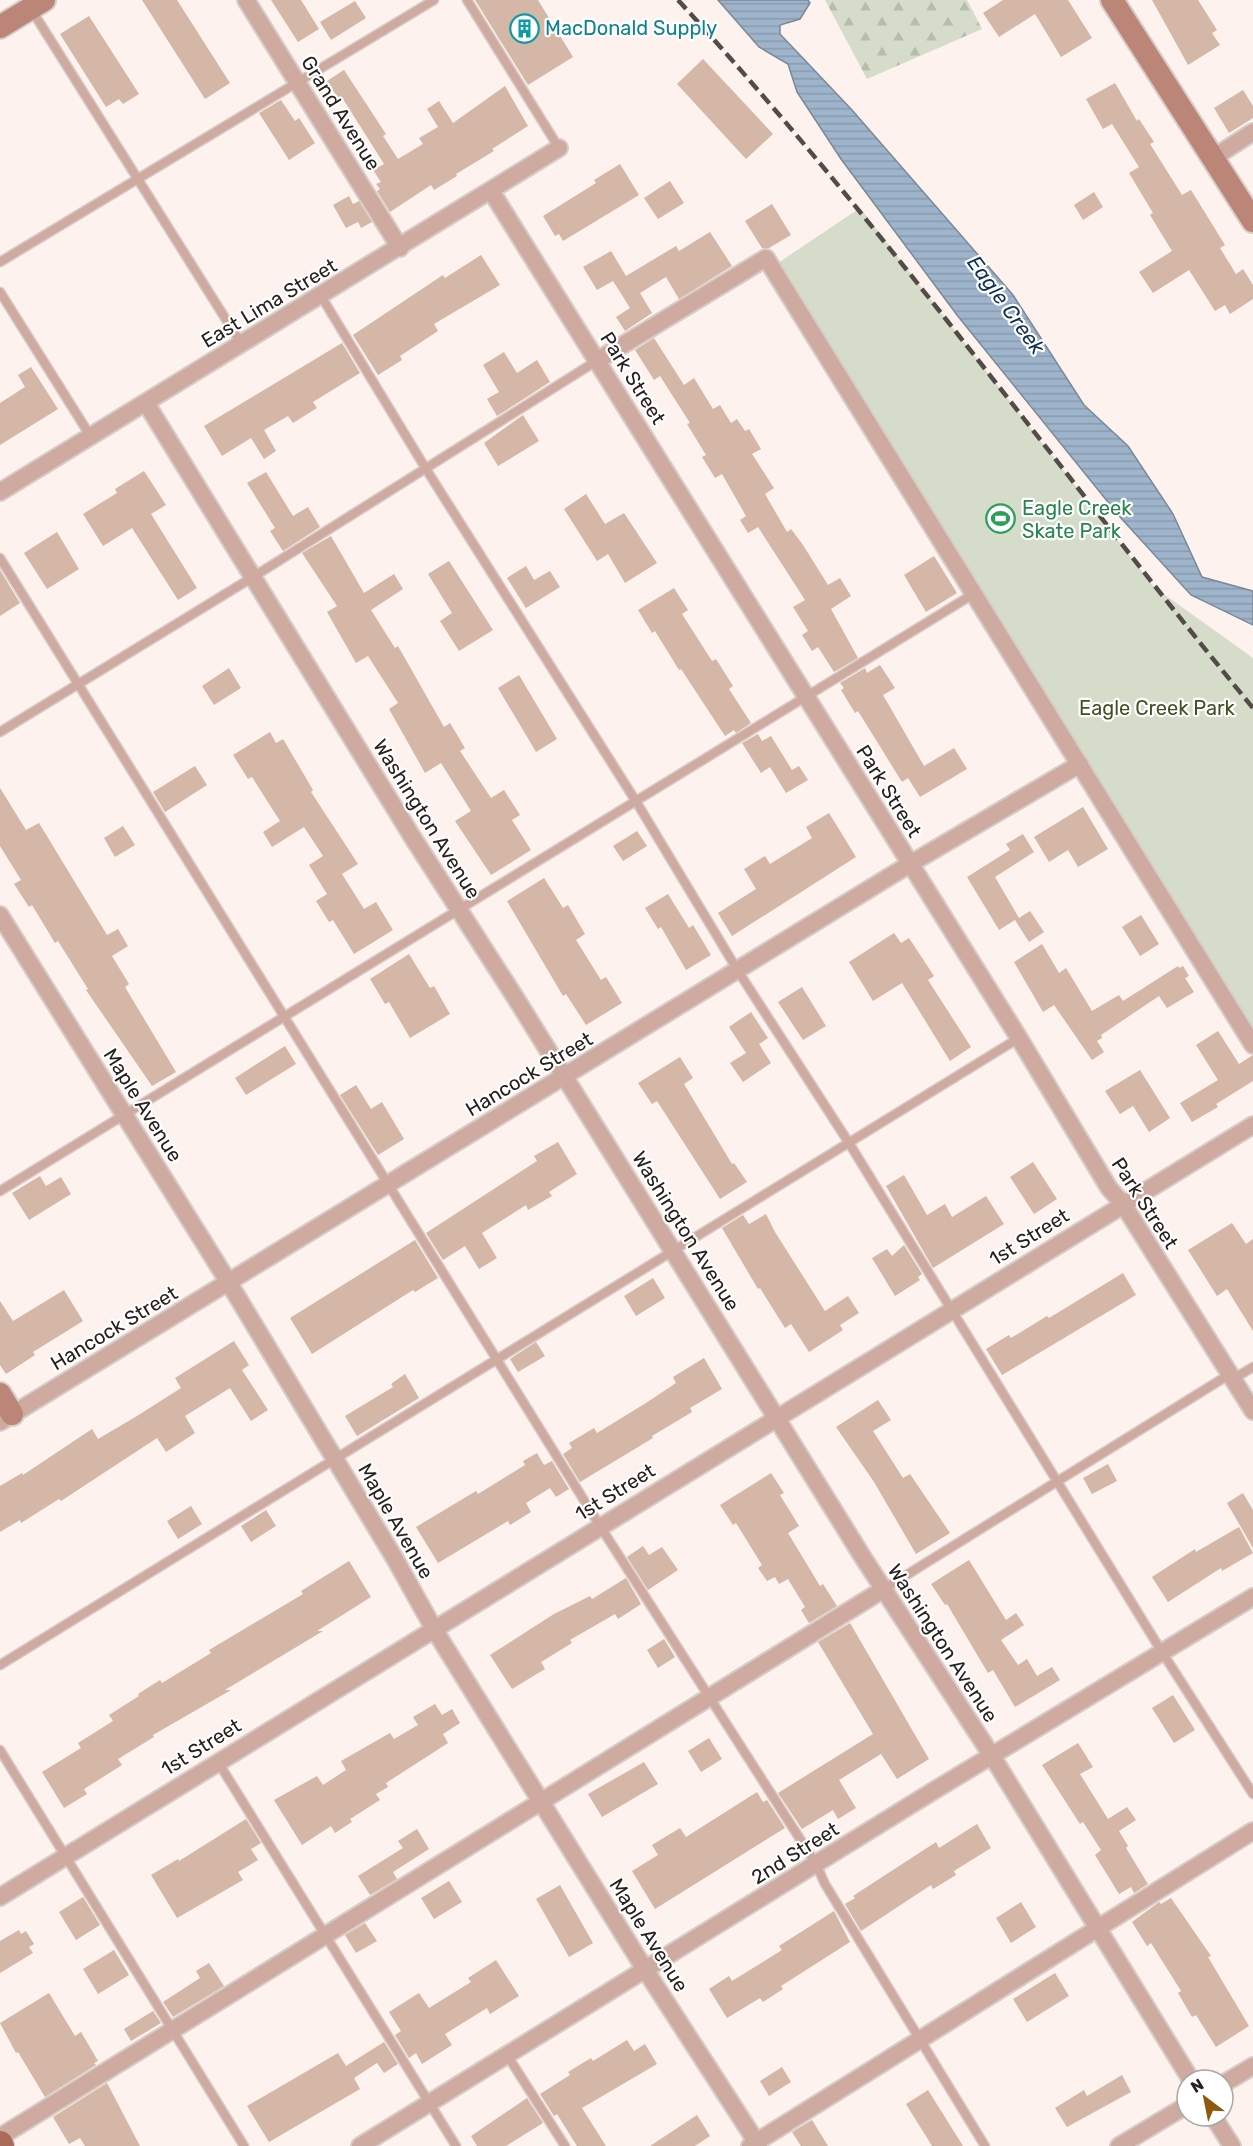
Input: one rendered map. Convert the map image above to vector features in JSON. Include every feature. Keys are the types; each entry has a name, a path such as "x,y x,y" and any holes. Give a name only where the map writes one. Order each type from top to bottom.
{"main road":[{"path":"1112,0 1253,221"},
{"path":"0,27 37,4"},
{"path":"0,1395 6,1418"}],"street":[{"name":"Grand Avenue","path":"246,0 400,248"},
{"path":"1213,158 1253,132"},
{"name":"East Lima Street","path":"0,492 400,248 559,148"},
{"name":"Park Street","path":"491,191 1019,1038 1109,1188 1123,1204 1253,1411"},
{"path":"598,360 766,258 1253,1046"},
{"name":"Washington Avenue","path":"146,403 458,908 884,1589 992,1756 1184,2068"},
{"name":"Hancock Street","path":"6,1418 910,864 1080,764"},
{"name":"Maple Avenue","path":"0,915 229,1283 335,1458 434,1629 755,2145"},
{"name":"1st Street","path":"0,1897 777,1416 802,1404 952,1309 1253,1125"},
{"path":"0,2137 884,1589"},
{"name":"2nd Street","path":"360,2146 1253,1597"},
{"path":"755,2145 1253,1831"},
{"path":"1235,2077 1253,2066"},
{"path":"1119,2146 1175,2112"},
{"path":"1221,2128 1232,2146"}],"lane":[{"path":"0,262 434,0"},
{"path":"467,0 559,148"},
{"path":"37,4 138,179 242,345"},
{"path":"0,292 91,437"},
{"path":"321,296 426,469 637,802 738,971 849,1143 1162,1652 1253,1794"},
{"path":"0,732 253,577 598,360"},
{"path":"0,558 600,1526 816,1864 825,1884 985,2146"},
{"path":"0,1191 975,593"},
{"path":"0,1665 1019,1038"},
{"path":"884,1589 1057,1480 1232,1377 1253,1367"},
{"path":"0,1750 244,2146"},
{"path":"218,1761 456,2146"},
{"path":"507,2055 565,2146"}],"green space":[{"path":"825,0 967,0 982,29 867,79"},
{"name":"Eagle Creek Park","path":"860,208 1154,587 1253,658 1253,1046 772,267"}],"water":[{"name":"Eagle Creek","path":"718,0 808,0 810,3 800,19 780,25 780,34 852,110 1013,295 1084,405 1128,446 1173,514 1202,577 1253,591 1253,625 1191,595 1120,517 957,315 841,159 797,92 788,64 759,47"}],"building":[{"path":"142,0 177,0 230,83 205,99"},
{"path":"271,0 301,0 319,29 298,42"},
{"name":"MacDonald Supply","path":"475,0 538,0 573,57 528,85"},
{"path":"1003,0 1068,0 1092,38 1061,57 1035,14 999,37 983,13"},
{"path":"1152,0 1198,0 1217,30 1212,33 1220,45 1188,65"},
{"path":"355,1 366,18 331,40 320,22"},
{"path":"89,16 139,94 123,104 119,99 106,107 60,34"},
{"path":"703,59 773,134 746,159 677,84"},
{"path":"344,70 386,134 383,136 398,159 423,144 419,138 438,127 427,109 439,101 453,123 505,86 528,126 492,149 494,151 456,174 457,176 434,190 431,185 390,212 377,191 380,189 376,184 381,182 373,170 384,164 343,99 340,101 327,81"},
{"path":"1115,83 1137,121 1139,119 1154,142 1150,144 1182,195 1191,190 1225,245 1220,248 1236,274 1243,269 1253,285 1253,299 1230,314 1225,305 1215,311 1189,270 1153,293 1139,272 1172,251 1150,215 1153,213 1129,173 1139,167 1112,124 1103,129 1086,99"},
{"path":"1243,90 1253,106 1253,118 1229,133 1214,108"},
{"path":"281,100 295,121 299,118 315,143 289,160 259,113"},
{"path":"620,164 639,195 563,241 559,234 555,236 543,216 596,183 594,180"},
{"path":"670,181 684,203 658,219 644,198"},
{"path":"1094,192 1103,207 1083,220 1074,205"},
{"path":"349,196 353,204 359,201 372,222 361,228 358,222 346,228 333,205"},
{"path":"772,204 791,235 769,248 762,248 745,221"},
{"path":"710,232 732,266 679,299 666,277 640,293 652,313 625,331 616,317 630,308 613,281 597,290 583,267 611,251 626,276 676,246 679,251"},
{"path":"481,255 500,285 434,324 438,331 400,356 402,360 378,375 353,335 443,275 445,278"},
{"path":"654,338 684,385 694,378 713,409 720,405 731,423 737,419 745,431 749,429 761,449 752,454 774,488 765,494 787,532 791,529 828,585 840,578 851,596 831,609 858,658 834,672 818,647 812,651 802,635 808,631 793,607 805,600 758,527 748,533 740,520 746,516 722,474 715,478 702,457 706,455 687,424 690,423 660,376 654,380 635,350"},
{"path":"342,343 360,373 313,402 317,408 293,423 288,416 264,430 276,451 264,459 251,438 222,456 204,426"},
{"path":"504,352 517,373 537,360 550,382 497,416 487,399 499,392 483,365"},
{"path":"31,367 58,409 0,445 0,403 25,387 18,375"},
{"path":"523,415 539,441 498,466 484,443"},
{"path":"144,471 166,505 151,514 197,588 178,600 132,528 103,546 83,514 117,493 115,489"},
{"path":"266,472 293,516 308,507 320,527 283,551 270,531 275,528 247,483"},
{"path":"586,494 605,524 624,513 657,563 625,583 608,554 597,561 564,509"},
{"path":"57,532 79,569 47,589 24,553"},
{"path":"331,536 364,593 394,574 403,589 371,610 395,648 398,646 444,727 450,723 465,748 460,751 491,798 504,790 520,815 512,820 531,850 491,875 455,821 471,811 441,763 425,773 389,709 398,703 368,656 356,663 327,612 337,606 302,553"},
{"path":"934,556 957,593 926,612 904,575"},
{"path":"449,561 493,630 459,651 440,621 452,613 428,574"},
{"path":"526,566 534,580 550,571 560,587 526,608 507,578"},
{"path":"0,570 20,603 0,616"},
{"path":"674,588 688,610 682,614 712,661 716,659 733,686 729,689 751,723 736,733 734,730 725,736 655,631 652,633 638,610"},
{"path":"880,665 895,688 883,695 924,766 954,748 967,769 920,797 908,778 902,782 858,711 855,713 841,690 844,688 840,683 865,668 867,673"},
{"path":"229,668 241,688 214,705 202,686"},
{"path":"519,675 557,739 536,752 498,688"},
{"path":"270,732 276,743 283,739 313,790 311,792 358,864 342,874 364,909 376,902 393,930 354,954 333,920 329,922 316,901 327,894 309,865 323,856 304,827 272,847 263,832 280,821 252,777 248,779 233,755"},
{"path":"758,734 762,741 771,736 792,770 799,766 808,780 786,793 770,767 761,773 742,743"},
{"path":"195,766 207,785 165,812 153,792"},
{"path":"0,788 26,830 39,823 107,935 118,929 128,946 112,956 129,984 125,987 176,1072 152,1086 86,990 88,989 58,941 55,943 32,905 29,907 14,884 21,880 0,846"},
{"path":"1083,807 1108,849 1078,867 1068,850 1049,862 1034,837"},
{"path":"829,813 856,857 732,936 718,913 756,889 744,869 765,856 770,864 812,838 806,827"},
{"path":"123,826 135,845 115,857 104,838"},
{"path":"637,831 647,846 623,861 613,846"},
{"path":"1023,834 1034,852 995,877 1019,918 1030,911 1044,932 1029,942 1015,920 999,930 967,877 1010,850 1006,844"},
{"path":"544,878 563,908 568,905 585,934 576,940 601,980 606,977 622,1003 586,1025 566,994 563,996 507,901"},
{"path":"668,894 689,928 693,925 711,955 686,970 661,927 658,929 645,908"},
{"path":"1141,915 1159,944 1140,956 1122,927"},
{"path":"894,933 901,943 909,938 934,976 928,980 971,1047 950,1061 902,983 873,1001 849,962"},
{"path":"1042,944 1059,973 1066,968 1092,1011 1119,995 1123,1001 1178,966 1179,968 1183,966 1189,976 1185,978 1194,992 1167,1008 1159,996 1101,1035 1102,1038 1097,1041 1104,1052 1092,1060 1054,1005 1043,1012 1014,962"},
{"path":"409,954 430,988 434,986 450,1014 410,1038 389,1002 385,1004 370,979"},
{"path":"802,987 826,1026 803,1040 778,1002"},
{"path":"751,1012 768,1038 759,1044 771,1063 743,1082 730,1063 746,1053 729,1027"},
{"path":"1218,1031 1239,1064 1253,1055 1253,1081 1216,1104 1218,1107 1192,1122 1180,1103 1218,1080 1196,1045"},
{"path":"285,1046 296,1064 246,1095 235,1078"},
{"path":"680,1057 693,1078 684,1084 732,1164 734,1163 747,1182 720,1199 657,1101 652,1104 638,1083"},
{"path":"1140,1070 1170,1118 1149,1132 1133,1106 1120,1114 1105,1091"},
{"path":"356,1085 371,1109 382,1102 404,1139 378,1155 340,1095"},
{"path":"558,1142 577,1174 549,1192 552,1196 528,1210 526,1205 482,1233 497,1258 479,1269 465,1246 443,1260 426,1233 537,1161 534,1156"},
{"path":"1033,1162 1057,1199 1034,1214 1010,1177"},
{"path":"904,1175 927,1215 945,1204 952,1217 986,1196 1004,1224 933,1268 886,1186"},
{"path":"40,1176 46,1186 61,1177 71,1194 29,1220 12,1193"},
{"path":"766,1214 825,1311 848,1296 859,1313 840,1325 843,1330 809,1352 791,1324 785,1328 760,1288 758,1289 722,1228 743,1215 749,1224"},
{"path":"1232,1223 1246,1244 1253,1239 1253,1331 1227,1289 1217,1296 1188,1250"},
{"path":"415,1240 438,1278 415,1292 413,1290 312,1354 290,1318"},
{"path":"904,1245 922,1274 918,1277 920,1280 895,1296 872,1258 887,1249 892,1256"},
{"path":"1123,1273 1136,1295 1002,1375 986,1349 1009,1335 1011,1338 1047,1316 1049,1318"},
{"path":"653,1278 665,1298 636,1316 624,1296"},
{"path":"64,1290 83,1321 33,1352 35,1355 6,1374 0,1365 0,1301 13,1321"},
{"path":"234,1341 249,1365 242,1370 268,1410 251,1421 230,1388 185,1416 195,1433 166,1452 157,1438 61,1501 59,1499 21,1523 20,1520 0,1532 0,1486 22,1473 23,1475 92,1429 98,1439 137,1416 181,1388 175,1378"},
{"path":"536,1342 545,1356 518,1372 510,1359"},
{"path":"704,1358 722,1389 690,1408 692,1412 652,1436 653,1438 580,1482 563,1454 572,1448 569,1443 594,1428 597,1433 646,1403 676,1383 673,1377"},
{"path":"405,1374 419,1398 357,1436 345,1416 393,1387 391,1384"},
{"path":"878,1400 891,1420 873,1431 903,1478 910,1474 950,1533 916,1554 874,1482 836,1427"},
{"path":"537,1453 544,1465 552,1461 569,1489 556,1497 550,1488 526,1503 531,1512 510,1525 508,1521 438,1563 416,1527 476,1491 478,1494 525,1465 523,1461"},
{"path":"1108,1464 1117,1481 1092,1494 1083,1478"},
{"path":"771,1473 784,1493 780,1495 799,1526 788,1533 820,1586 823,1584 837,1606 809,1623 801,1610 805,1607 788,1579 779,1584 775,1577 767,1581 758,1568 762,1565 736,1523 733,1525 720,1505"},
{"path":"1243,1493 1253,1510 1253,1548 1227,1503"},
{"path":"191,1506 202,1524 178,1539 167,1521"},
{"path":"266,1510 276,1526 251,1542 241,1526"},
{"path":"1239,1527 1253,1553 1222,1571 1221,1568 1168,1602 1152,1577 1195,1549 1196,1552"},
{"path":"643,1546 649,1555 662,1547 678,1570 648,1590 627,1557"},
{"path":"969,1560 1006,1620 1016,1613 1024,1625 1001,1640 1018,1665 1027,1659 1037,1676 1052,1667 1060,1680 1015,1707 993,1670 988,1673 947,1604 945,1605 931,1584"},
{"path":"349,1561 371,1597 317,1631 323,1631 225,1690 231,1690 153,1735 154,1737 118,1759 122,1765 84,1789 87,1794 64,1808 42,1772 81,1748 78,1743 113,1721 109,1715 139,1696 138,1694 160,1680 162,1683 211,1653 209,1650 303,1594 301,1591"},
{"path":"626,1578 641,1604 618,1619 615,1614 570,1640 572,1643 541,1662 545,1669 512,1689 490,1655 554,1614 590,1596 592,1599"},
{"path":"850,1623 929,1759 897,1779 881,1754 839,1780 856,1808 838,1819 833,1810 802,1829 778,1793 873,1734 818,1642"},
{"path":"664,1639 675,1657 658,1668 647,1650"},
{"path":"1173,1695 1195,1730 1174,1743 1152,1708"},
{"path":"435,1704 442,1715 452,1709 460,1723 443,1734 448,1743 386,1783 388,1787 376,1794 380,1800 350,1819 352,1822 335,1833 331,1826 302,1845 274,1800 317,1776 323,1785 346,1770 341,1761 390,1733 394,1739 418,1725 413,1717"},
{"path":"709,1738 722,1759 701,1772 688,1751"},
{"path":"1078,1743 1093,1767 1080,1774 1108,1819 1127,1807 1136,1820 1119,1831 1128,1846 1126,1848 1148,1884 1134,1893 1131,1887 1119,1894 1095,1855 1101,1850 1083,1822 1080,1824 1042,1765"},
{"path":"644,1762 658,1784 602,1817 588,1794"},
{"path":"757,1792 763,1802 767,1800 785,1828 655,1909 632,1871 658,1855 652,1845 680,1828 686,1837"},
{"path":"246,1819 261,1843 251,1849 258,1860 238,1872 243,1880 177,1918 151,1875 178,1859 179,1861"},
{"path":"977,1824 991,1848 954,1871 956,1875 933,1889 931,1885 861,1931 845,1904 855,1898 853,1896 936,1842 939,1848"},
{"path":"417,1829 429,1849 393,1872 397,1879 370,1895 358,1876 403,1848 398,1841"},
{"path":"449,1881 462,1902 434,1919 421,1898"},
{"path":"560,1885 593,1943 569,1957 536,1899"},
{"path":"83,1897 100,1925 76,1940 59,1912"},
{"path":"1171,1898 1211,1956 1208,1957 1249,2026 1216,2047 1196,2015 1192,2017 1178,1993 1181,1991 1151,1943 1147,1946 1132,1922 1159,1902 1161,1904"},
{"path":"1021,1902 1036,1927 1011,1943 996,1918"},
{"path":"834,1911 850,1942 781,1986 783,1989 763,2002 760,1998 727,2018 709,1989 729,1976 732,1981 782,1950 779,1946"},
{"path":"365,1923 377,1941 356,1953 345,1935"},
{"path":"19,1930 21,1934 26,1931 34,1944 29,1947 33,1953 0,1973 0,1941"},
{"path":"114,1950 129,1975 98,1994 83,1969"},
{"path":"496,1960 519,1996 490,2014 487,2008 445,2034 452,2045 422,2064 416,2053 409,2058 395,2035 401,2031 389,2012 419,1993 429,2008 471,1982 468,1978"},
{"path":"209,1963 224,1986 173,2017 163,2002 200,1978 196,1971"},
{"path":"1055,1973 1069,1996 1027,2022 1013,1999"},
{"path":"49,1993 75,2036 81,2032 98,2061 94,2063 96,2065 45,2097 18,2052 16,2053 0,2023"},
{"path":"153,2011 161,2023 131,2041 124,2029"},
{"path":"627,2040 634,2051 645,2044 657,2064 582,2108 606,2146 577,2146 557,2114 554,2116 540,2094 570,2075 568,2072 591,2058 593,2061"},
{"path":"384,2042 398,2064 384,2073 377,2063 354,2078 360,2089 269,2142 247,2106 338,2053 346,2066"},
{"path":"782,2067 791,2082 769,2096 760,2081"},
{"path":"1122,2075 1131,2092 1067,2127 1055,2108 1084,2090 1087,2096"},
{"path":"107,2083 140,2146 85,2146 80,2138 69,2144 53,2117"},
{"path":"928,2090 963,2146 932,2146 906,2104"},
{"path":"527,2098 543,2123 506,2146 477,2146 471,2136"},
{"path":"697,2115 710,2136 695,2146 650,2146"},
{"path":"812,2120 828,2146 801,2146 792,2132"}],"railway":[{"path":"678,0 828,172 1253,708"}],"place":[{"name":"MacDonald Supply","path":"524,28"},
{"name":"Eagle Creek Skate Park","path":"1001,519"}]}
